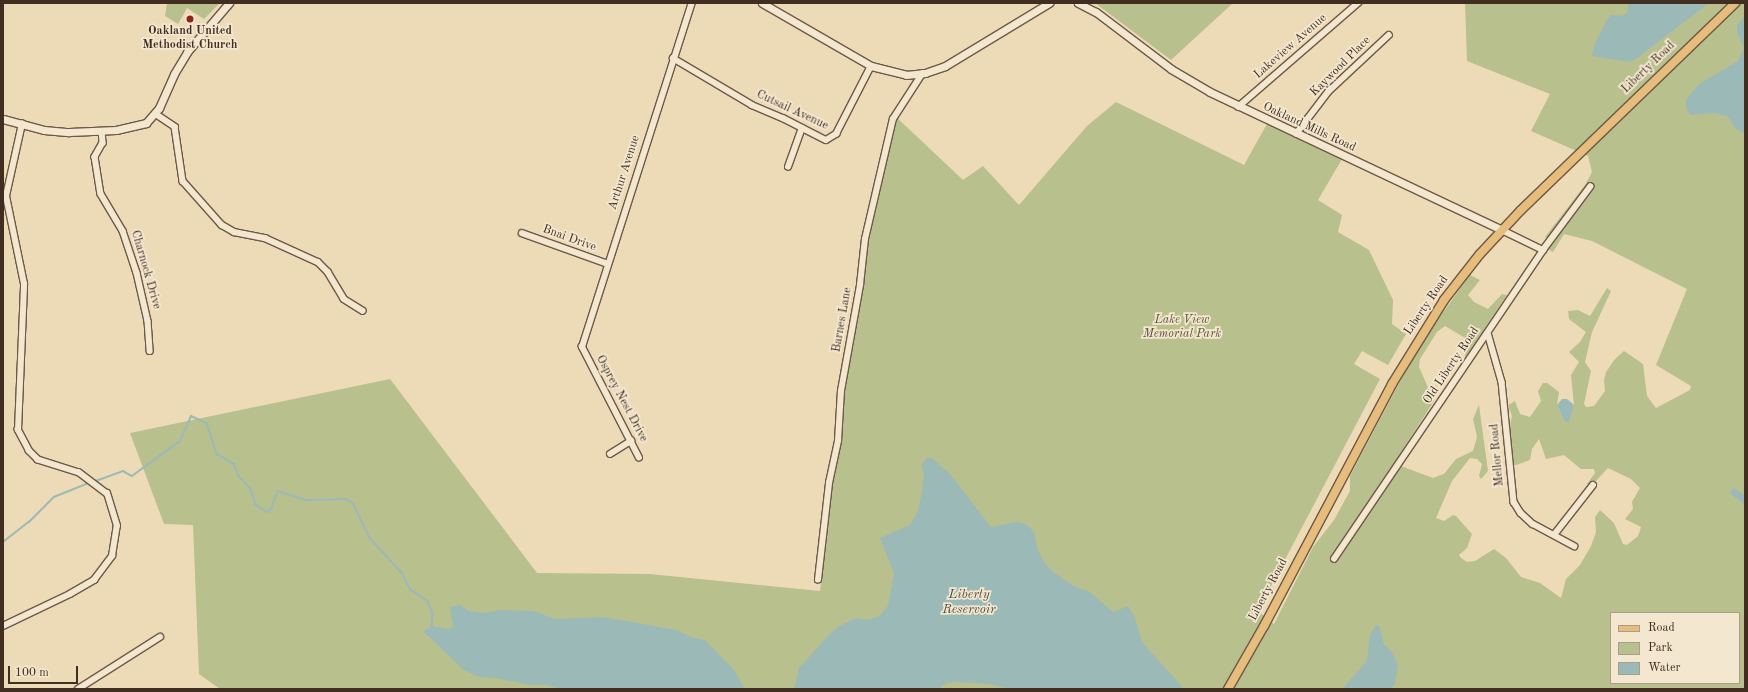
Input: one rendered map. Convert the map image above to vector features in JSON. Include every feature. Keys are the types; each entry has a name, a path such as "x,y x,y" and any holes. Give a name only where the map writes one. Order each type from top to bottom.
{"main road":[{"name":"Liberty Road","path":"1228,689 1240,670 1409,355 1454,288 1502,230 1734,3"}],"street":[{"path":"3,119 59,132 102,131 136,127 156,114 182,60 204,30 228,3"},
{"name":"Arthur Avenue","path":"583,351 582,347 673,58 692,3"},
{"path":"762,3 871,66 893,73 922,74 951,63 1049,3"},
{"name":"Oakland Mills Road","path":"1078,3 1096,12 1180,75 1238,107 1543,250"},
{"name":"Lakeview Avenue","path":"1238,107 1358,3"},
{"name":"Kaywood Place","path":"1296,134 1334,86 1390,35"},
{"name":"Cutsail Avenue","path":"673,58 752,105 802,128 823,140 831,138 871,66"},
{"name":"Barnes Lane","path":"818,580 829,483 838,442 841,391 860,285 865,238 893,120 922,74"},
{"path":"156,114 174,127 183,181 222,225 234,232 265,238 318,262 328,272 344,298 363,311"},
{"path":"3,626 86,586 106,567 115,548 117,526 111,501 100,488 87,477 38,460 29,451 18,430 24,284 6,196 22,124"},
{"path":"788,168 802,128"},
{"name":"Charnock Drive","path":"102,131 103,143 95,157 101,194 121,226 137,273 148,321 150,352"},
{"name":"Old Liberty Road","path":"1334,559 1543,250 1590,186"},
{"name":"Bnai Drive","path":"522,233 608,264"},
{"name":"Mellor Road","path":"1488,333 1502,382 1514,502 1530,521 1574,546"},
{"name":"Osprey Nest Drive","path":"583,351 639,458"},
{"path":"610,454 631,441"},
{"path":"1554,535 1594,485"},
{"path":"78,689 160,638"}],"green space":[{"path":"167,3 220,3 204,19 187,8 178,24 165,16"},
{"path":"1095,3 1233,3 1171,60"},
{"name":"Lake View Memorial Park","path":"1465,3 1745,3 1745,689 220,689 199,674 193,525 164,524 130,433 390,379 537,573 650,574 820,591 861,246 894,115 963,180 983,166 1019,205 1087,126 1116,102 1244,165 1267,124 1342,159 1318,200 1342,215 1338,232 1369,250 1393,300 1392,324 1406,334 1388,365 1362,351 1354,364 1380,379 1258,611 1274,624 1313,547 1334,520 1350,491 1350,476 1405,372 1426,336 1470,275 1480,280 1468,295 1474,302 1488,309 1502,294 1507,295 1465,358 1467,339 1445,326 1437,332 1420,359 1419,367 1434,401 1379,487 1385,491 1401,466 1433,478 1444,474 1456,459 1473,451 1477,437 1473,419 1479,405 1488,471 1481,479 1479,476 1482,464 1477,459 1470,458 1452,481 1436,518 1444,521 1453,515 1456,516 1472,534 1467,548 1459,555 1467,562 1475,561 1494,549 1506,558 1521,577 1540,583 1561,598 1566,579 1580,565 1591,546 1596,532 1595,517 1600,510 1614,523 1623,544 1627,545 1638,536 1641,527 1625,519 1633,509 1632,502 1640,488 1631,479 1608,468 1593,484 1587,484 1595,473 1594,469 1581,469 1564,455 1546,459 1539,439 1532,449 1530,460 1513,466 1509,431 1512,416 1508,405 1515,401 1520,414 1530,417 1541,401 1538,391 1543,383 1547,383 1559,392 1557,405 1564,421 1574,405 1571,375 1579,362 1569,352 1580,342 1586,332 1569,319 1568,311 1578,310 1590,316 1607,288 1611,291 1592,332 1585,362 1591,371 1584,404 1586,407 1594,406 1605,391 1604,380 1606,372 1615,359 1624,351 1643,364 1647,396 1656,408 1690,390 1691,386 1656,365 1687,289 1592,241 1564,234 1553,252 1547,249 1565,224 1561,221 1547,239 1545,237 1585,185 1592,172 1588,156 1531,131 1550,94 1467,61"}],"water":[{"path":"1628,3 1709,3 1630,62 1592,56 1595,43 1607,20 1611,15 1623,16 1628,11"},
{"path":"1745,15 1745,133 1736,129 1728,117 1716,113 1690,115 1686,107 1686,100 1699,84 1738,61 1744,48 1737,33 1737,26"},
{"path":"1562,399 1567,399 1574,405 1569,422 1564,421 1557,405"},
{"name":"Liberty Reservoir","path":"927,458 932,458 950,474 991,527 1017,522 1026,524 1034,532 1037,548 1044,562 1052,571 1074,586 1090,592 1113,612 1128,606 1135,618 1142,642 1184,689 1008,689 990,684 956,682 947,683 938,689 794,689 799,668 839,626 857,618 867,620 878,617 888,606 894,573 880,538 910,525 918,511 924,473 921,466"},
{"path":"1733,488 1745,495 1745,505 1730,493"},
{"path":"460,605 469,611 485,613 500,610 533,611 555,619 604,617 676,630 693,638 705,640 734,670 745,689 559,689 547,685 530,685 496,678 479,677 464,670 423,631 432,626 448,629 453,627 450,607"},
{"path":"1376,625 1379,626 1384,644 1392,652 1398,665 1395,684 1389,689 1342,689 1367,661 1370,635"}],"waterway":[{"path":"93,482 123,471 132,476 180,441 191,416 207,423 217,454 234,464 239,476 251,489 256,505 267,512 271,509 278,491 305,500 346,499 353,503 370,538 402,573 411,590 428,601 433,614 432,627"},
{"path":"3,542 29,522 54,497 89,483"}],"place":[{"name":"Oakland United Methodist Church","path":"190,19"}]}
